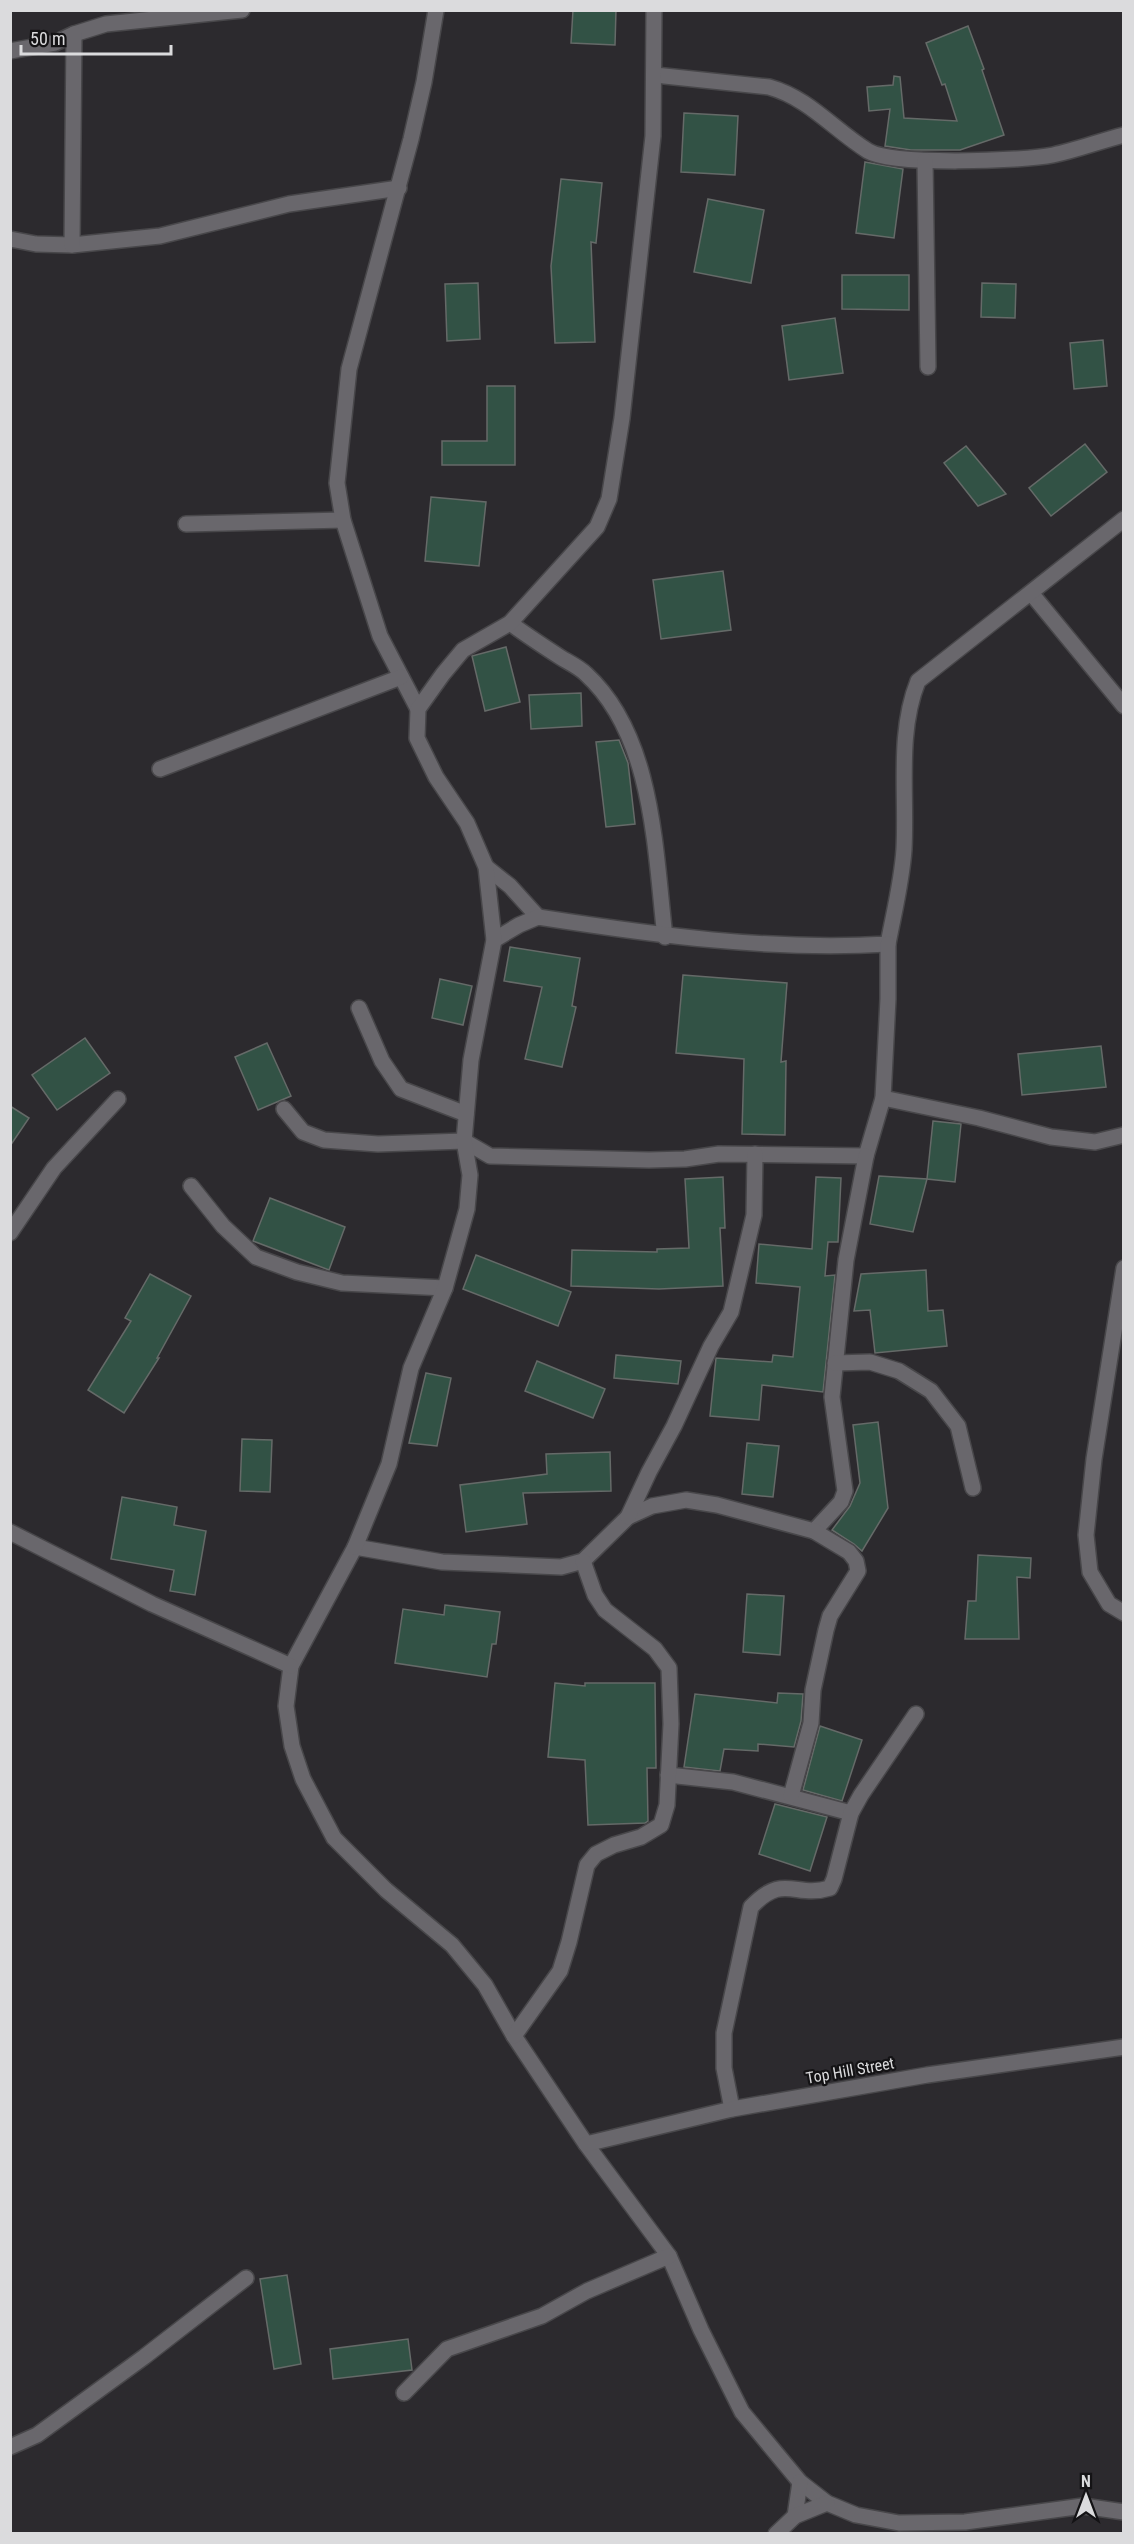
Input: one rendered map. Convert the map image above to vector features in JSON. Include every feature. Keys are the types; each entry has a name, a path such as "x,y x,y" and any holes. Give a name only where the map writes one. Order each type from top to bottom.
{"street":[{"path":"10,51 55,44 107,17 242,10"},
{"path":"436,10 424,82 399,188 350,369 337,483 343,520 380,636 418,709 417,738 436,777 467,823 486,867 494,940 471,1060 464,1141 470,1175 467,1209 445,1288 411,1368 389,1464 356,1547 291,1666 286,1706 292,1746 303,1779 334,1838 386,1890 452,1945 484,1985 514,2036 585,2144 669,2256 701,2330 742,2412 800,2482 827,2503 856,2515 899,2523 965,2522 1083,2506 1124,2512"},
{"path":"418,709 463,650 510,623 597,526 609,499 622,418 653,136 654,10"},
{"path":"72,245 74,34"},
{"path":"655,75 769,87 786,92 801,100 869,152 885,157 925,161 1043,156 1124,135"},
{"path":"925,161 928,367"},
{"path":"10,239 36,244 72,245 160,236 289,204 399,188"},
{"path":"814,1531 842,1502 845,1491 832,1397 846,1260 866,1156 883,1098 888,944 901,884 909,703 918,681 1124,519"},
{"path":"186,524 343,520"},
{"path":"1031,593 1124,706"},
{"path":"510,623 586,674 603,693 633,746 646,788 656,841 665,937"},
{"path":"160,769 401,677"},
{"path":"486,867 510,886 538,917"},
{"path":"494,940 538,917 665,937 748,943 888,944"},
{"path":"359,1008 382,1061 401,1089 466,1114"},
{"path":"883,1098 978,1118 1051,1137 1095,1142 1124,1135"},
{"path":"10,1233 54,1168 118,1100"},
{"path":"284,1109 303,1132 324,1140 378,1144 464,1141 490,1156 582,1156 649,1160 684,1159 719,1154 866,1156"},
{"path":"628,1517 711,1346 731,1312 754,1215 755,1154"},
{"path":"191,1186 223,1226 256,1257 297,1272 342,1283 445,1288"},
{"path":"1124,1268 1094,1459 1086,1535 1090,1572 1109,1604 1124,1613"},
{"path":"835,1363 870,1362 899,1371 931,1390 958,1426 973,1488"},
{"path":"356,1547 442,1562 561,1567 583,1561 628,1517 652,1506 686,1500 717,1505 814,1531 849,1552 856,1561 858,1571 830,1616 813,1690 811,1723 791,1796"},
{"path":"10,1532 152,1604 291,1666"},
{"path":"514,2036 560,1971 587,1865 596,1854 614,1845 641,1837 661,1825 667,1805 671,1724 669,1668 655,1649 605,1610 596,1595 583,1561"},
{"path":"732,2109 724,2068 724,2033 751,1907 763,1895 777,1888 793,1887 819,1891 830,1888 851,1813 916,1714"},
{"path":"668,1775 733,1782 851,1813"},
{"name":"Top Hill Street","path":"585,2144 732,2109 927,2076 1124,2047"},
{"path":"404,2393 447,2349 542,2316 586,2291 669,2256"},
{"path":"10,2447 46,2428 246,2278"},
{"path":"795,2516 800,2482"},
{"path":"776,2534 795,2516 827,2503"}],"building":[{"path":"573,10 616,10 615,45 571,43"},
{"path":"968,26 1004,135 960,150 911,150 885,146 890,109 869,111 867,87 893,85 894,76 900,77 904,118 957,121 945,84 942,85 926,43"},
{"path":"684,113 738,116 735,175 681,172"},
{"path":"865,162 903,169 894,238 856,233"},
{"path":"561,179 602,183 596,243 591,242 595,342 555,343 551,266"},
{"path":"708,199 764,210 751,283 694,272"},
{"path":"842,275 909,275 909,310 842,309"},
{"path":"478,283 480,339 447,341 445,284"},
{"path":"982,283 1016,284 1015,318 981,317"},
{"path":"835,318 843,373 789,380 782,326"},
{"path":"1103,340 1107,386 1074,389 1070,343"},
{"path":"487,386 515,386 515,465 442,465 442,441 487,441"},
{"path":"1085,444 1107,472 1051,516 1029,488"},
{"path":"966,446 1006,494 978,506 944,463"},
{"path":"431,497 486,502 479,566 425,561"},
{"path":"723,571 731,630 661,639 653,580"},
{"path":"506,647 520,702 485,711 472,656"},
{"path":"581,693 582,726 531,729 529,695"},
{"path":"619,740 628,763 635,824 606,827 596,742"},
{"path":"510,947 580,958 572,1006 576,1007 562,1067 525,1059 542,987 504,981"},
{"path":"683,975 787,983 781,1062 786,1061 785,1135 742,1134 744,1059 676,1053"},
{"path":"440,979 472,986 463,1025 432,1018"},
{"path":"85,1038 110,1073 57,1110 32,1075"},
{"path":"267,1043 291,1096 258,1110 235,1057"},
{"path":"1101,1046 1106,1087 1022,1095 1018,1054"},
{"path":"10,1106 29,1118 10,1146"},
{"path":"933,1121 961,1124 955,1182 927,1179"},
{"path":"879,1176 927,1179 913,1232 870,1224"},
{"path":"723,1177 725,1228 720,1228 723,1286 659,1289 571,1286 572,1250 657,1252 657,1249 689,1248 685,1179"},
{"path":"816,1177 841,1178 838,1242 828,1242 825,1276 835,1275 823,1392 762,1385 759,1420 710,1416 716,1358 772,1362 773,1355 793,1357 800,1287 756,1283 759,1244 812,1249"},
{"path":"270,1198 345,1227 329,1270 253,1241"},
{"path":"476,1255 571,1292 558,1326 463,1289"},
{"path":"926,1270 928,1311 943,1310 947,1346 875,1353 870,1310 854,1311 861,1274"},
{"path":"150,1274 191,1296 157,1358 159,1358 124,1413 88,1390 131,1321 125,1318"},
{"path":"616,1355 681,1361 678,1384 614,1378"},
{"path":"537,1361 605,1389 593,1418 525,1391"},
{"path":"426,1373 451,1378 437,1446 409,1443"},
{"path":"878,1422 888,1508 862,1551 832,1530 850,1506 860,1483 853,1425"},
{"path":"242,1439 272,1440 270,1492 240,1491"},
{"path":"747,1443 779,1446 773,1497 742,1494"},
{"path":"610,1452 611,1491 523,1493 527,1524 466,1532 460,1485 547,1474 546,1454"},
{"path":"122,1497 177,1507 174,1525 206,1531 195,1595 170,1591 174,1570 111,1559"},
{"path":"978,1555 1031,1558 1030,1578 1017,1577 1019,1639 965,1639 968,1601 976,1601"},
{"path":"747,1594 784,1596 780,1655 743,1652"},
{"path":"445,1605 500,1612 496,1644 492,1644 487,1677 395,1663 403,1609 444,1615"},
{"path":"555,1683 585,1686 585,1683 655,1683 656,1768 647,1768 648,1821 645,1823 588,1825 585,1760 548,1757"},
{"path":"778,1693 803,1694 801,1721 794,1747 758,1744 758,1751 724,1749 720,1771 684,1767 695,1694 777,1703"},
{"path":"820,1726 862,1740 842,1801 803,1790"},
{"path":"775,1804 827,1817 810,1871 759,1854"},
{"path":"287,2275 301,2364 274,2369 260,2279"},
{"path":"408,2339 412,2370 333,2379 330,2349"}]}
